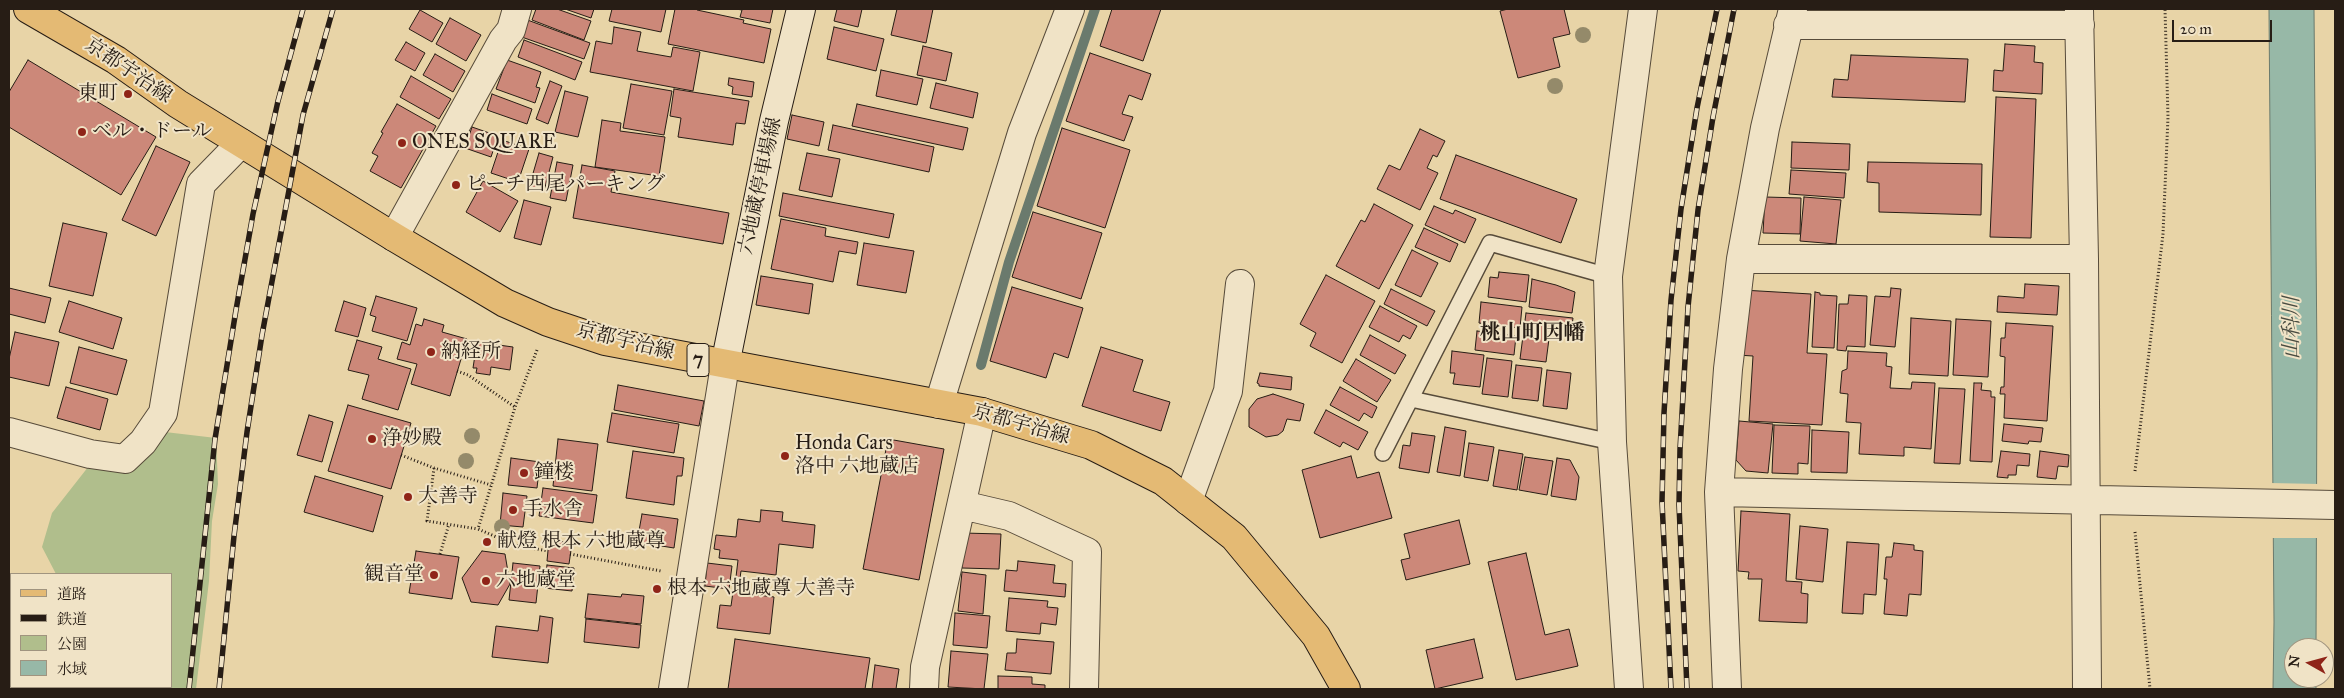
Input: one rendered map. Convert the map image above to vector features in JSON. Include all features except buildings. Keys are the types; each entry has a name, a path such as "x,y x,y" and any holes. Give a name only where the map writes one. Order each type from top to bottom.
{"main road":[{"name":"京都宇治線","path":"28,9 116,60 178,104 394,237 505,303 548,322 605,341 982,412 1091,445 1164,481 1234,537 1316,636 1346,689"}],"street":[{"path":"394,237 503,40 511,30 517,9"},
{"name":"六地蔵停車場線","path":"672,689 725,365 774,121 801,9"},
{"path":"939,404 1022,132 1070,9"},
{"path":"1630,689 1612,442 1608,276 1641,10"},
{"path":"1728,689 1720,492 1728,368 1742,259 1765,128 1790,17 2080,17 2087,500 2087,689"},
{"path":"9,432 90,454 125,459 143,442 163,413 201,184 241,143"},
{"path":"1742,259 2084,259"},
{"path":"1188,501 1228,391 1240,284"},
{"path":"924,689 925,666 982,412"},
{"path":"1720,492 2335,505"},
{"path":"962,505 1009,516 1087,552 1084,689"}],"lane":[{"path":"1383,453 1490,243 1608,276"},
{"path":"1411,399 1612,442"}],"path":[{"path":"2150,689 2132,501 2163,234 2168,117 2165,9"},
{"path":"478,529 515,407 548,322"},
{"path":"457,371 468,375 515,407"},
{"path":"401,455 434,468 491,484"},
{"path":"434,468 427,521 478,529 515,545 548,551"},
{"path":"440,554 448,524"},
{"path":"570,554 691,576"}],"green space":[{"path":"165,432 216,438 218,484 212,521 209,581 196,689 33,689 172,688 172,573 55,573 42,547 52,513 103,448 127,447"}],"water":[{"name":"山科川","path":"2269,9 2314,9 2317,363 2316,638 2284,638 2284,688 2316,689 2273,689"}],"pier":[{"path":"2270,483 2319,484 2319,538 2271,538"}],"waterway":[{"path":"981,365 1009,262 1095,9"}],"railway":[{"path":"189,689 215,439 236,310 253,214 278,101 303,9"},
{"path":"219,689 234,536 262,335 303,115 333,9"},
{"path":"1671,689 1662,502 1664,413 1671,300 1681,209 1697,108 1717,9"},
{"path":"1687,689 1679,505 1680,449 1688,307 1698,210 1713,117 1734,9"}],"place":[{"name":"東町","path":"128,94"},
{"name":"ベル・ドール","path":"82,132"},
{"name":"ONES SQUARE","path":"402,143"},
{"name":"ピーチ西尾パーキング","path":"456,185"},
{"name":"納経所","path":"431,352"},
{"name":"浄妙殿","path":"372,439"},
{"name":"Honda Cars 洛中 六地蔵店","path":"785,456"},
{"name":"鐘楼","path":"524,473"},
{"name":"大善寺","path":"408,497"},
{"name":"手水舎","path":"513,510"},
{"name":"献燈 根本 六地蔵尊","path":"487,542"},
{"name":"観音堂","path":"434,575"},
{"name":"六地蔵堂","path":"486,581"},
{"name":"根本 六地蔵尊 大善寺","path":"657,589"}],"district":[{"name":"桃山町因幡","path":"1532,334"}]}
